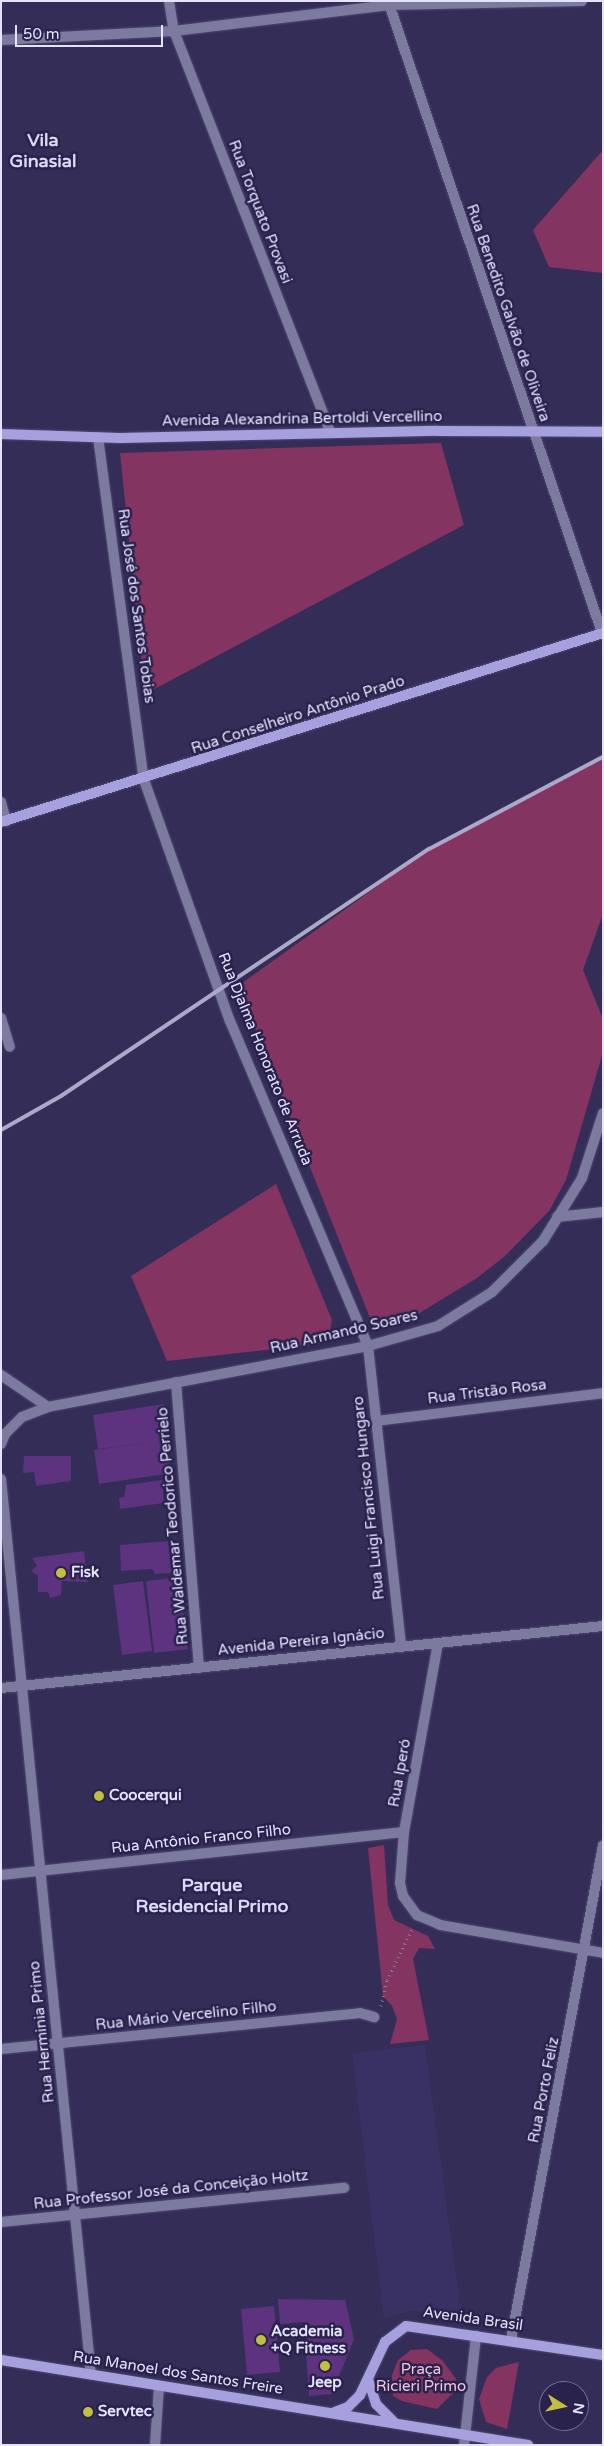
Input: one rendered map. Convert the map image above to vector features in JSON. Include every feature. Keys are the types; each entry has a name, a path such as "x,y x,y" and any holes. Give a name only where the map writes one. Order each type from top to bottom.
{"main road":[{"name":"Avenida Alexandrina Bertoldi Vercellino","path":"1,434 98,437 330,432 603,432"},
{"name":"Rua Conselheiro Antônio Prado","path":"4,821 144,780 602,633"},
{"name":"Avenida Brasil","path":"334,2412 352,2403 368,2378 385,2342 403,2328 413,2326 603,2354"},
{"name":"Rua Manoel dos Santos Freire","path":"1,2360 334,2412 396,2423 464,2440 528,2445"},
{"path":"368,2378 378,2408 396,2423"}],"street":[{"name":"Rua Torquato Provasi","path":"169,1 174,31 330,432"},
{"path":"1,40 174,31 388,3 582,1"},
{"name":"Rua Benedito Galvão de Oliveira","path":"388,3 602,633"},
{"name":"Rua José dos Santos Tobias","path":"98,437 144,780"},
{"name":"Rua Djalma Honorato de Arruda","path":"144,780 230,1021 368,1346"},
{"path":"1,802 4,821"},
{"path":"1,1018 10,1047"},
{"name":"Rua Armando Soares","path":"1,1444 16,1422 29,1413 48,1407 368,1346 438,1326 488,1295 542,1242 582,1178 603,1113"},
{"path":"557,1217 603,1212"},
{"name":"Rua Luigi Francisco Hungaro","path":"368,1346 401,1647"},
{"path":"1,1375 48,1407"},
{"name":"Rua Waldemar Teodorico Perrielo","path":"176,1382 199,1668"},
{"name":"Rua Tristão Rosa","path":"376,1421 603,1393"},
{"name":"Rua Herminia Primo","path":"1,1479 91,2374"},
{"name":"Avenida Pereira Ignácio","path":"1,1688 603,1626"},
{"name":"Rua Iperó","path":"417,1915 410,1907 400,1883 404,1832 438,1643"},
{"name":"Rua Antônio Franco Filho","path":"1,1875 404,1832"},
{"name":"Rua Porto Feliz","path":"512,2340 586,1950 603,1845"},
{"path":"417,1915 440,1925 603,1953"},
{"name":"Rua Mário Vercelino Filho","path":"1,2049 360,2013 374,2017"},
{"name":"Rua Professor José da Conceição Holtz","path":"1,2222 344,2188"},
{"path":"464,2440 476,2336"},
{"path":"155,2445 159,2386"}],"path":[{"path":"374,2017 383,2003 387,1980 417,1915"}],"shaded area":[{"path":"425,2045 461,2313 407,2311 384,2319 352,2053"}],"green space":[{"path":"603,150 603,273 549,267 533,230"},
{"path":"441,443 464,525 145,694 120,453"},
{"path":"603,758 603,914 583,970 603,1019 603,1052 566,1180 549,1211 505,1256 477,1278 408,1320 374,1328 238,986 425,852"},
{"path":"276,1184 332,1320 328,1340 320,1344 167,1361 131,1276"},
{"path":"384,1845 388,1905 394,1920 428,1936 435,1949 419,1948 413,1959 429,2040 390,2044 397,2019 392,2006 383,1996 368,1848"},
{"name":"Praça Ricieri Primo","path":"427,2349 443,2361 456,2379 455,2391 437,2409 402,2401 393,2396 392,2375 398,2360 411,2350"},
{"name":"Praça Ricieri Primo","path":"519,2362 507,2429 486,2422 479,2399 487,2377 496,2368"}],"building":[{"path":"164,1404 171,1473 99,1484 94,1450 158,1441 98,1449 93,1415"},
{"path":"24,1456 71,1456 71,1481 36,1486 34,1472 23,1473"},
{"path":"162,1480 164,1503 120,1509 119,1498 124,1497 126,1485"},
{"path":"168,1541 172,1573 155,1574 152,1569 121,1571 120,1545"},
{"name":"Fisk","path":"84,1551 88,1582 62,1581 61,1595 50,1598 48,1592 38,1592 38,1576 31,1571 37,1566 32,1558"},
{"path":"179,1577 188,1649 154,1653 146,1581"},
{"path":"143,1581 152,1651 122,1655 113,1585"},
{"name":"Jeep","path":"278,2299 345,2300 354,2339 332,2394 309,2396 304,2322 280,2324"},
{"name":"Academia +Q Fitness","path":"274,2306 280,2372 247,2375 241,2309"}],"railway":[{"path":"1,1130 61,1096 429,849 603,757"}],"place":[{"name":"Fisk","path":"61,1573"},
{"name":"Coocerqui","path":"99,1796"},
{"name":"Academia +Q Fitness","path":"261,2340"},
{"name":"Jeep","path":"325,2366"},
{"name":"Servtec","path":"88,2412"}],"district":[{"name":"Vila Ginasial","path":"43,151"},
{"name":"Parque Residencial Primo","path":"212,1896"}]}
